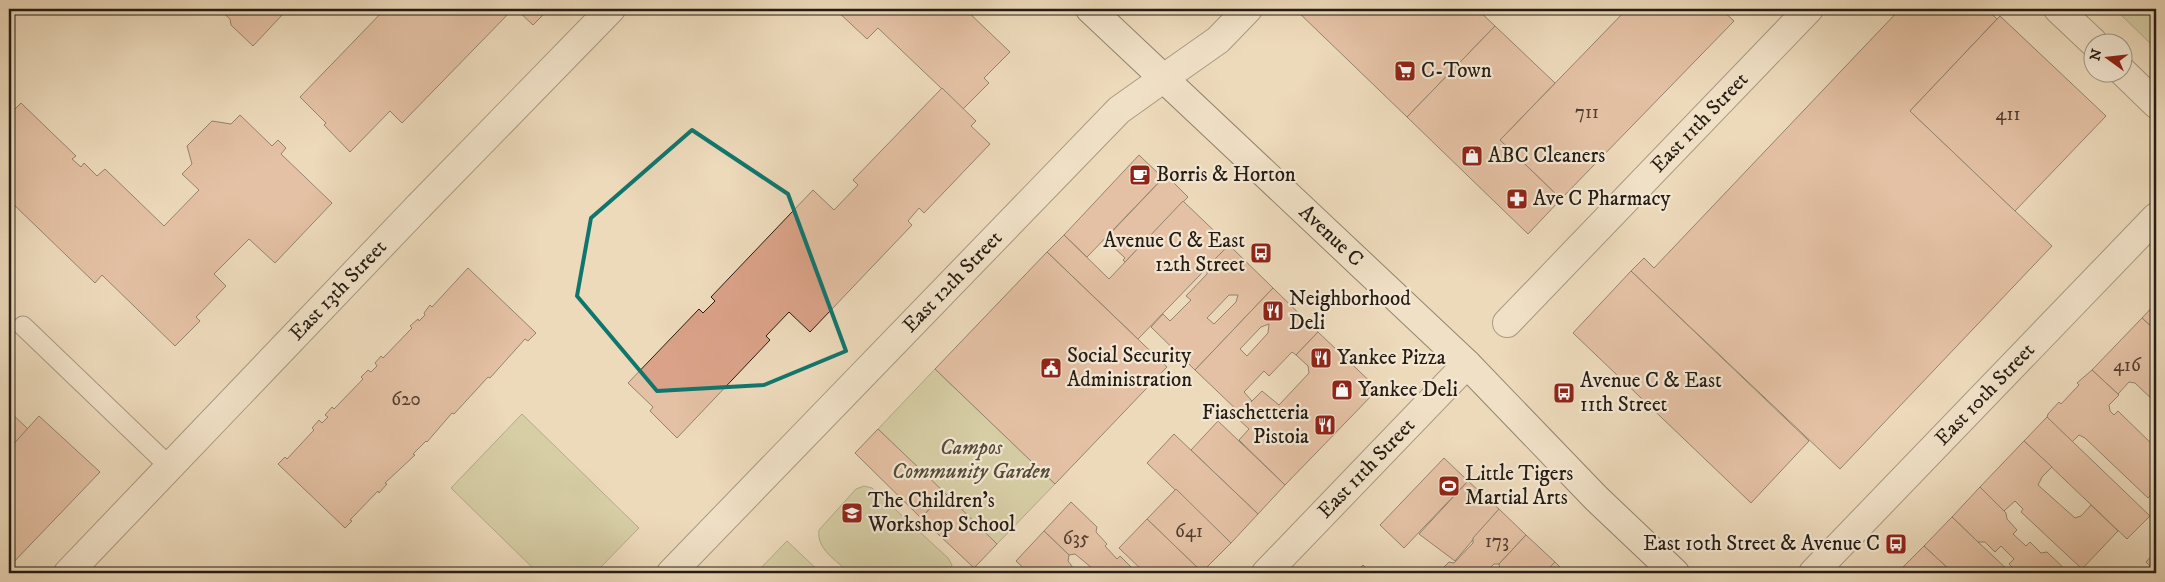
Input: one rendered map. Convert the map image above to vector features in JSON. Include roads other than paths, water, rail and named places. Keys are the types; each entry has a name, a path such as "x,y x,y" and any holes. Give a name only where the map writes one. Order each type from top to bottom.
{"street":[{"name":"East 13th Street","path":"68,573 418,207 611,9"},
{"name":"Avenue C","path":"1090,9 1467,364 1596,498 1675,573"},
{"name":"East 12th Street","path":"671,573 1118,110 1218,40 1248,9"},
{"name":"East 11th Street","path":"1507,323 1809,9"},
{"path":"2058,9 2082,32"},
{"path":"2132,81 2156,104"},
{"name":"East 10th Street","path":"1813,573 2156,217"},
{"name":"East 11th Street","path":"1266,573 1467,364"}],"lane":[{"path":"23,326 170,467"}],"place":[{"name":"C-Town","path":"1405,71"},
{"name":"ABC Cleaners","path":"1472,156"},
{"name":"Borris & Horton","path":"1140,175"},
{"name":"Ave C Pharmacy","path":"1517,199"},
{"name":"Avenue C & East 12th Street","path":"1261,253"},
{"name":"Neighborhood Deli","path":"1273,311"},
{"name":"Yankee Pizza","path":"1321,358"},
{"name":"Social Security Administration","path":"1051,368"},
{"name":"Yankee Deli","path":"1342,390"},
{"name":"Avenue C & East 11th Street","path":"1564,393"},
{"name":"Fiaschetteria Pistoia","path":"1325,425"},
{"name":"Little Tigers Martial Arts","path":"1449,486"},
{"name":"The Children's Workshop School","path":"852,513"},
{"name":"East 10th Street & Avenue C","path":"1896,544"}],"park label":[{"name":"Campos Community Garden","path":"971,460"}]}
